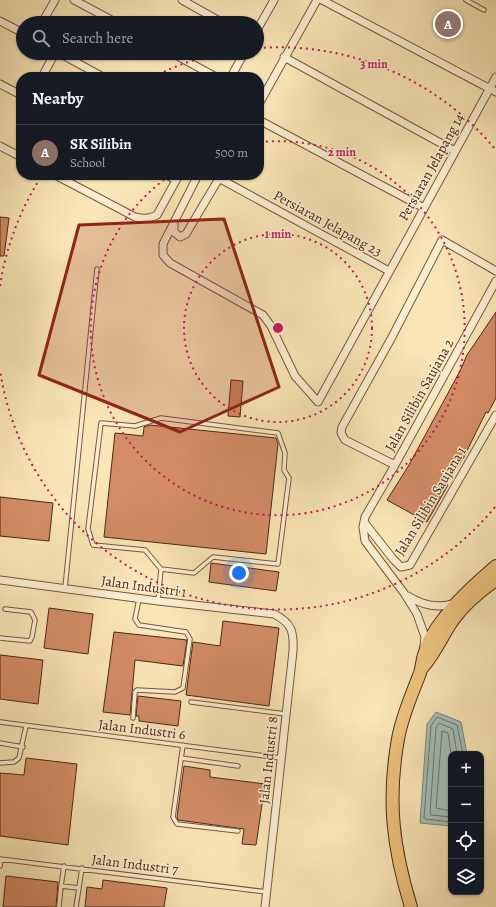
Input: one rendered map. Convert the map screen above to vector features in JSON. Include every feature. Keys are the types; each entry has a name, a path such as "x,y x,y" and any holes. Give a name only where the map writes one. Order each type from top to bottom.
{"highway":[{"path":"411,907 397,854 392,820 393,778 398,738 409,700 421,670 424,654 436,631 456,603 496,566"},
{"path":"421,670 431,658 453,620 469,602 496,580"}],"street":[{"path":"46,16 55,0"},
{"path":"74,0 104,16"},
{"path":"182,0 211,16"},
{"path":"264,18 274,0"},
{"path":"264,95 317,0"},
{"path":"322,0 493,90"},
{"path":"0,21 16,30"},
{"path":"284,57 455,151"},
{"path":"45,72 51,60"},
{"path":"72,60 94,72"},
{"path":"185,60 207,72"},
{"path":"234,72 240,60"},
{"name":"Persiaran Jelapang 14","path":"174,221 163,244 164,255 170,263 263,315 271,326 295,376 318,402 455,151 493,90 496,77"},
{"path":"0,84 16,92"},
{"path":"264,123 424,208"},
{"path":"0,146 16,154"},
{"path":"65,180 135,217 144,219 157,215 175,180"},
{"path":"195,180 174,221 174,232 180,236 186,234 216,180"},
{"name":"Persiaran Jelapang 23","path":"225,180 389,271"},
{"path":"396,465 345,440 341,433 342,427 392,337 442,240 496,271"},
{"name":"Jalan Silibin Saujana 2","path":"364,522 369,510 396,465 496,281"},
{"name":"Jalan Silibin Saujana 1","path":"364,522 392,559 401,567 410,565 496,415"},
{"path":"364,522 365,541 404,593 421,624 425,636 424,654"},
{"name":"Jalan Industri 1","path":"0,580 139,599 274,614 283,619"},
{"path":"404,593 428,605 447,606 456,603"},
{"name":"Jalan Industri 8","path":"265,907 294,642 293,633 283,619"}],"lane":[{"path":"466,0 484,10"},
{"path":"65,588 97,268"},
{"path":"158,601 160,569 145,550 93,545 88,529 101,423 135,426 161,418 278,433 284,453 284,470 289,478 278,564 213,557 194,573 160,569"},
{"path":"133,718 135,692 138,690 175,692 183,688 190,639 189,634 186,632 139,625 135,619 139,599"},
{"path":"0,638 30,640 32,637 35,620 31,612 5,609"},
{"path":"192,702 286,714"},
{"name":"Jalan Industri 6","path":"0,722 281,758"},
{"path":"0,763 14,762 19,758 23,747 26,726"},
{"path":"0,744 23,747"},
{"path":"183,745 174,821 177,824 238,831"},
{"path":"181,758 238,766"},
{"path":"0,859 0,866"},
{"name":"Jalan Industri 7","path":"0,859 267,892"},
{"path":"59,907 64,866"},
{"path":"76,907 82,868"},
{"path":"61,886 79,888"}],"highlighted area":[{"path":"224,219 279,387 180,432 39,375 79,225"}],"water":[{"path":"436,712 461,722 466,751 448,751 448,826 420,823 427,724"}],"building":[{"path":"0,217 9,218 4,256 0,256"},
{"path":"496,312 496,398 488,413 486,412 464,457 446,484 448,485 427,522 387,500 409,465 460,371 467,355"},
{"path":"231,380 243,381 240,417 228,416"},
{"path":"150,425 276,438 278,444 266,554 104,537 115,433 143,436 144,427"},
{"path":"0,497 53,503 49,541 0,536"},
{"path":"211,563 279,572 276,591 209,582"},
{"path":"49,608 93,614 88,654 44,648"},
{"path":"223,621 279,628 269,706 186,695 193,642 220,646"},
{"path":"114,632 187,640 183,666 135,660 130,715 103,712"},
{"path":"0,655 43,660 38,704 0,699"},
{"path":"138,696 181,701 178,726 139,721 139,716 136,716"},
{"path":"26,758 77,764 68,845 0,836 0,773 24,775"},
{"path":"184,766 210,770 210,777 265,784 256,845 242,844 244,829 178,820 177,817"},
{"path":"6,876 58,882 56,907 3,907"},
{"path":"103,880 167,888 164,907 85,907 87,887 102,889"}],"place":[{"name":"SK Silibin","path":"448,24"}]}
